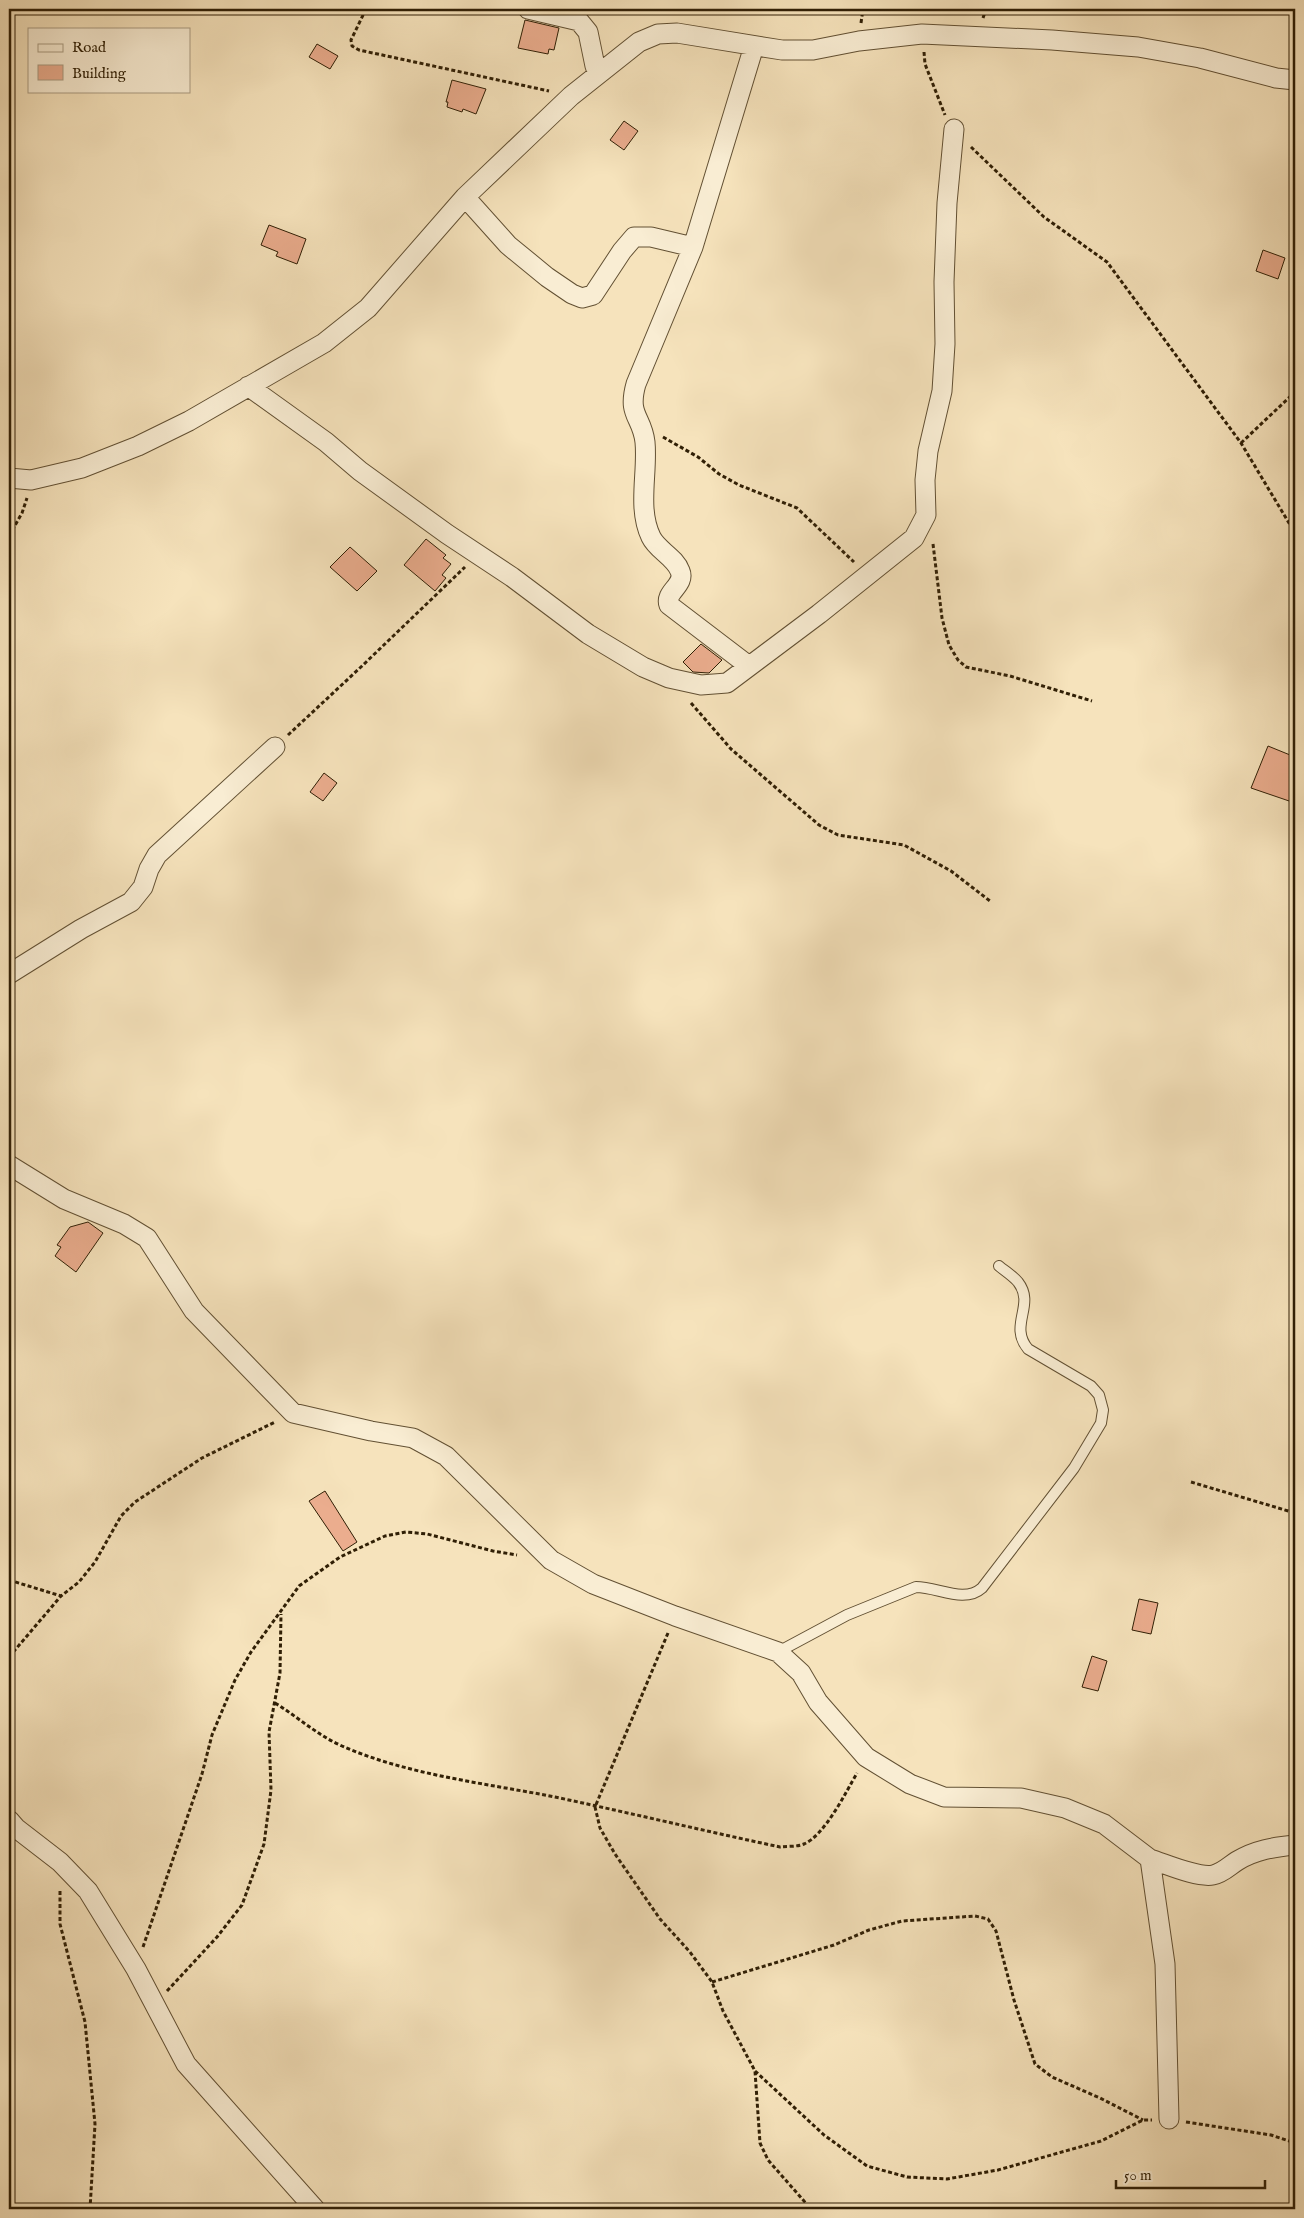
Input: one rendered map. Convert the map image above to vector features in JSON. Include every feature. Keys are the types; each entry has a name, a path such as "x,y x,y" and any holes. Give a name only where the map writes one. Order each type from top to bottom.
{"street":[{"path":"528,9 579,21 588,32 595,66 605,68"},
{"path":"9,478 31,480 82,468 138,446 189,421 324,343 368,308 465,197 571,96 639,42 658,34 677,33 782,50 813,50 859,41 922,34 1052,40 1138,47 1200,58 1276,78 1295,80"},
{"path":"749,666 669,605 669,598 680,582 682,574 678,567 651,538 645,513 644,440 640,426 633,413 632,398 636,384 693,247 754,46"},
{"path":"248,386 326,442 360,471 512,577 588,634 643,667 669,678 701,685 727,683 819,614 914,538 926,515 925,480 928,451 942,391 945,344 944,282 947,203 954,129"},
{"path":"465,197 508,245 547,277 572,294 582,298 593,295 622,251 634,237 651,237 693,247"},
{"path":"9,974 81,929 131,902 143,887 148,869 157,855 275,747"},
{"path":"9,1165 64,1199 124,1224 147,1238 194,1311 293,1413 371,1431 413,1438 446,1456 551,1560 592,1584 675,1616 778,1652 801,1673 818,1702 866,1757 910,1784 944,1797 1021,1798 1066,1808 1104,1824 1150,1859 1200,1875 1213,1875 1225,1870 1237,1861 1269,1847 1295,1845"},
{"path":"9,1820 16,1828 60,1862 88,1891 136,1969 186,2064 315,2209"},
{"path":"1150,1859 1165,1964 1169,2119"}],"lane":[{"path":"778,1652 847,1615 916,1587 928,1587 966,1596 975,1594 982,1588 1074,1468 1101,1423 1103,1410 1099,1395 1091,1386 1028,1349 1021,1341 1019,1331 1024,1306 1023,1293 1017,1282 1000,1266"}],"path":[{"path":"366,9 351,40 352,46 358,50 571,96"},
{"path":"922,34 925,64 946,117 954,129 990,167 1044,217 1107,262 1241,443 1295,533"},
{"path":"1241,443 1295,392"},
{"path":"640,426 698,457 720,474 739,485 797,508 867,575"},
{"path":"9,536 22,513 31,480"},
{"path":"926,515 932,540 942,618 949,644 958,660 966,667 1010,676 1092,701"},
{"path":"275,747 478,555"},
{"path":"669,678 731,749 819,825 838,835 904,846 951,871 990,901"},
{"path":"9,1657 61,1596 79,1582 90,1569 121,1516 135,1502 202,1458 293,1413"},
{"path":"1191,1482 1295,1513"},
{"path":"136,1969 202,1774 212,1736 251,1652 300,1586 340,1557 384,1536 406,1532 427,1534 494,1551 551,1560"},
{"path":"9,1580 61,1596"},
{"path":"155,2005 217,1937 242,1905 264,1844 270,1814 272,1790 269,1732 276,1703 280,1673 281,1612"},
{"path":"675,1616 595,1807 600,1828 615,1854 660,1919 690,1952 712,1982 723,2011 755,2071 824,2135 867,2166 907,2177 947,2179 998,2170 1101,2141 1143,2120 1169,2119 1272,2136 1295,2143"},
{"path":"276,1703 298,1716 313,1730 342,1746 384,1760 430,1773 780,1847 804,1844 817,1834 840,1804 866,1757"},
{"path":"60,1862 60,1924 85,2022 95,2124 90,2209"},
{"path":"712,1982 834,1945 870,1930 902,1921 975,1916 988,1919 996,1931 1014,2000 1035,2064 1052,2077 1100,2098 1143,2120"},
{"path":"755,2071 760,2142 768,2160 811,2209"}],"building":[{"path":"525,20 559,28 554,50 549,49 548,54 518,48"},
{"path":"317,44 338,56 330,69 309,57"},
{"path":"452,80 486,89 476,114 463,109 462,112 447,107 448,102 446,102"},
{"path":"624,121 638,131 624,150 610,140"},
{"path":"269,225 306,239 297,264 276,256 278,252 261,245"},
{"path":"1263,250 1285,258 1278,279 1256,271"},
{"path":"426,539 446,555 443,558 451,564 442,575 446,578 435,591 404,565"},
{"path":"350,547 377,571 357,591 330,567"},
{"path":"701,644 722,660 709,673 693,672 683,662"},
{"path":"1268,746 1295,757 1295,803 1251,788"},
{"path":"324,773 337,783 323,801 310,792"},
{"path":"88,1222 103,1233 76,1272 55,1256 61,1247 57,1245 70,1227"},
{"path":"325,1491 357,1542 343,1551 309,1501"},
{"path":"1139,1599 1158,1603 1151,1634 1132,1630"},
{"path":"1092,1656 1107,1661 1098,1691 1082,1687"}]}
